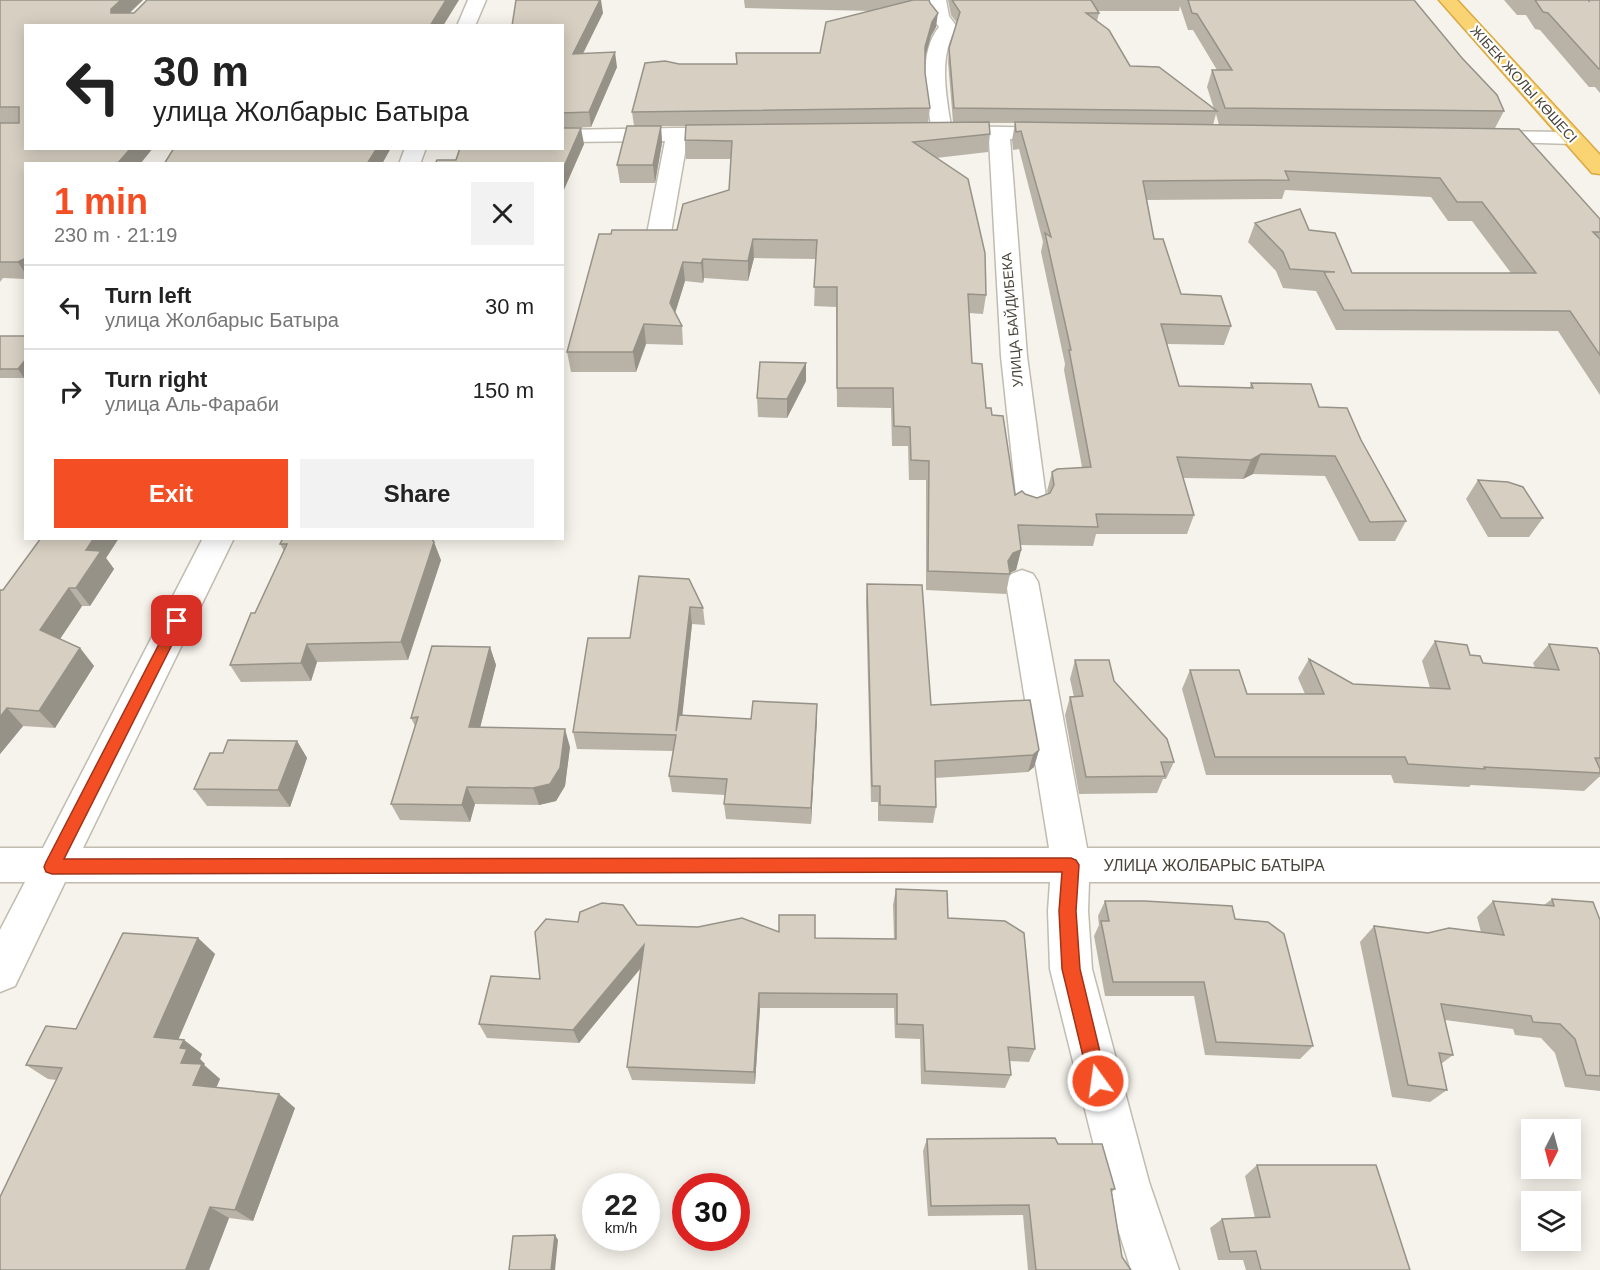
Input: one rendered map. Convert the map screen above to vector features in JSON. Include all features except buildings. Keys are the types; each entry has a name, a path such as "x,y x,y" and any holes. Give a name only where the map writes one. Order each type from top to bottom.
{"highway":[{"name":"ЖІБЕК ЖОЛЫ КӨШЕСІ","path":"1448,0 1600,168"}],"street":[{"path":"467,24 477,0"},
{"path":"937,0 940,16 948,27 942,31 939,38 937,63 937,97 942,131"},
{"path":"918,132 1083,134"},
{"path":"657,244 675,153 675,134"},
{"path":"564,136 745,134"},
{"name":"УЛИЦА БАЙДИБЕКА","path":"999,134 1014,356 1032,505"},
{"path":"1465,137 1572,138"},
{"path":"0,972 218,540"},
{"path":"1022,582 1071,865 1068,911 1071,969 1123,1170 1155,1270"},
{"name":"УЛИЦА ЖОЛБАРЫС БАТЫРА","path":"0,865 52,867 1600,865"}],"route":[{"path":"177,621 52,867 1071,865 1068,911 1071,969 1098,1081"}]}
